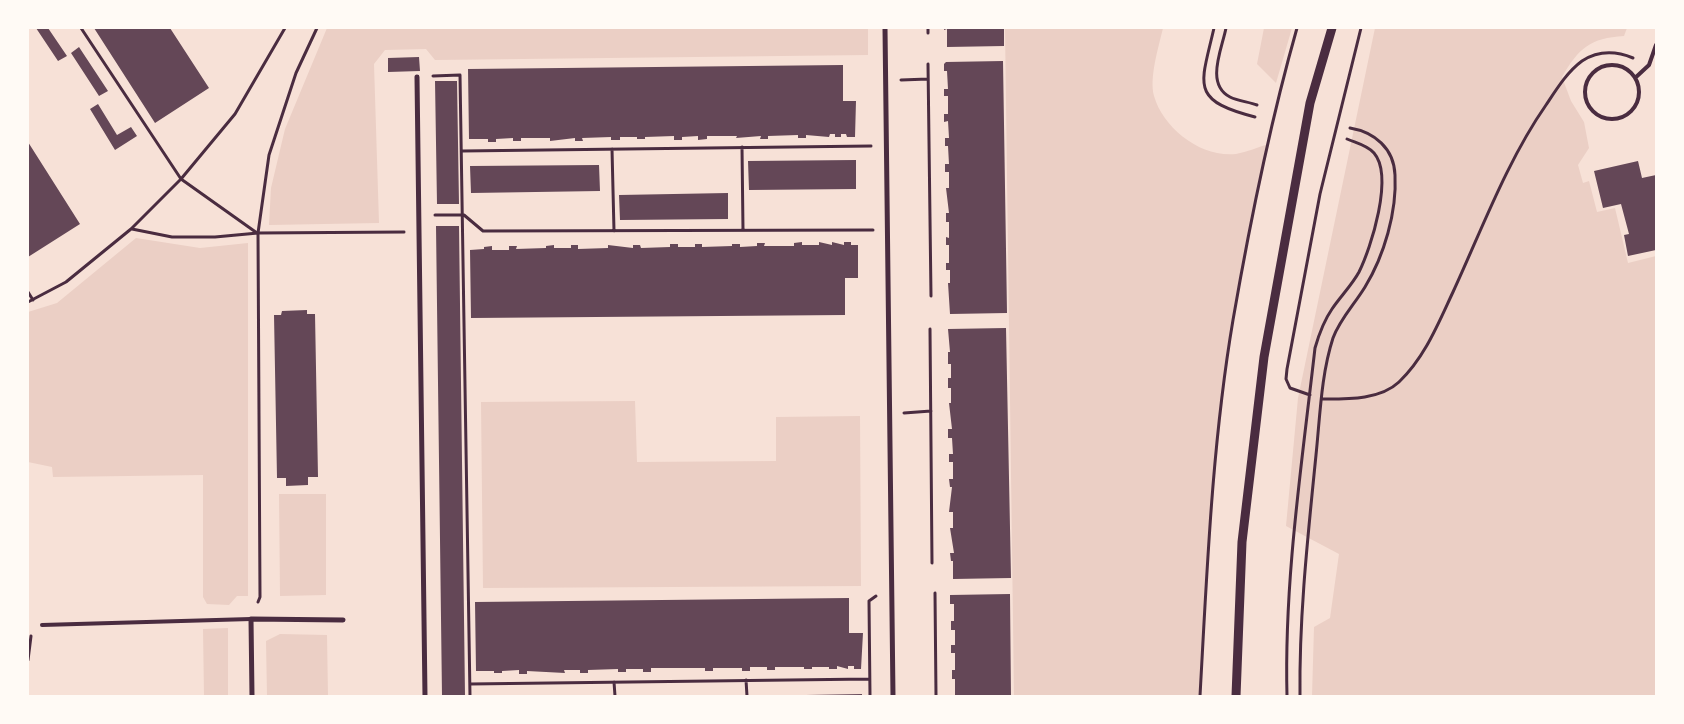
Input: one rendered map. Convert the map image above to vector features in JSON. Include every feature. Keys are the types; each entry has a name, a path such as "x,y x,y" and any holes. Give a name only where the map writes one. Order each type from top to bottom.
{"street":[{"path":"884,28 893,696"},
{"path":"1236,696 1242,542 1264,357 1310,103 1332,28"},
{"path":"417,77 425,696"},
{"path":"252,696 251,619 343,620"}],"lane":[{"path":"1635,78 1649,65 1656,45"},
{"path":"1604,66 1619,66 1625,68 1635,78 1638,84 1639,98 1632,111 1626,116 1606,119 1589,107 1586,100 1586,86 1588,80 1598,69 1604,66"},
{"path":"42,625 251,619"}],"path":[{"path":"81,28 181,179 258,233"},
{"path":"28,302 66,282 131,229 181,179 235,114 285,28"},
{"path":"251,619 260,598 258,233 269,155 296,73 316,28"},
{"path":"928,28 928,33"},
{"path":"1214,28 1203,77 1205,91 1215,104 1255,117"},
{"path":"1226,28 1216,75 1218,86 1232,98 1257,105"},
{"path":"1200,696 1216,463 1233,321 1280,87 1297,28"},
{"path":"1310,395 1290,388 1286,379 1287,368 1320,194 1361,28"},
{"path":"1322,399 1372,396 1398,384 1424,353 1509,169 1537,117 1569,74 1582,61 1601,53 1618,52 1649,65"},
{"path":"928,64 931,296"},
{"path":"417,77 460,75 464,215 470,696"},
{"path":"885,80 928,79"},
{"path":"1300,696 1300,664 1308,529 1322,399 1333,339 1346,313 1364,289 1380,256 1395,186 1393,160 1386,147 1366,131 1350,128"},
{"path":"1287,696 1286,662 1294,526 1315,348 1321,327 1358,274 1376,224 1380,203 1380,166 1375,154 1364,145 1347,139"},
{"path":"462,151 886,145"},
{"path":"742,147 743,230"},
{"path":"612,149 614,231"},
{"path":"419,215 464,215 483,231 887,230"},
{"path":"131,229 172,237 216,237 258,233 419,232"},
{"path":"28,292 33,300"},
{"path":"930,329 932,563"},
{"path":"889,414 931,411"},
{"path":"870,696 869,601 891,585"},
{"path":"935,593 936,696"},
{"path":"28,660 31,636 42,625"},
{"path":"470,684 869,679"},
{"path":"746,680 747,696"},
{"path":"614,682 614,696"}],"shaded area":[{"path":"327,28 868,28 868,55 435,60 426,49 385,50 374,64 379,223 269,225 271,188 285,129"},
{"path":"1005,28 1163,28 1155,62 1153,88 1159,108 1175,129 1197,146 1223,154 1236,154 1269,144 1240,278 1221,416 1212,509 1200,696 1014,696"},
{"path":"1264,28 1292,28 1276,83 1257,64"},
{"path":"1375,28 1627,28 1624,36 1602,39 1587,46 1574,59 1562,77 1571,101 1584,122 1589,148 1578,165 1583,183 1589,181 1597,212 1615,208 1628,263 1656,256 1656,696 1312,696 1314,627 1330,618 1339,554 1286,526 1298,398"},
{"path":"136,238 200,248 248,243 248,596 237,596 229,605 207,604 203,597 203,475 53,477 52,467 28,462 28,312 57,303"},
{"path":"635,401 637,462 776,461 776,417 860,416 861,586 483,588 481,402"},
{"path":"279,494 326,494 326,595 280,596"},
{"path":"228,628 228,696 204,696 203,629"},
{"path":"280,634 327,635 328,696 267,696 266,641"}],"building":[{"path":"36,28 48,28 67,56 58,61"},
{"path":"94,28 170,28 209,88 155,123"},
{"path":"944,28 1004,28 1004,46 947,47 947,29 944,30"},
{"path":"79,47 108,91 99,96 71,53"},
{"path":"419,57 420,71 388,72 388,58"},
{"path":"1003,61 1007,313 950,314 948,283 950,283 950,270 946,270 946,263 949,263 949,245 946,245 946,237 949,238 949,222 946,222 946,213 949,213 946,188 949,188 949,172 945,172 945,164 949,164 948,146 945,146 945,138 949,138 948,121 944,122 944,114 948,114 948,96 944,96 944,89 948,89 947,71 944,71 944,64 946,62"},
{"path":"843,65 843,101 856,101 855,137 847,137 846,134 841,134 841,137 835,137 835,134 830,134 829,137 806,135 806,138 798,138 798,135 768,136 768,139 760,139 761,136 736,138 737,136 707,136 707,139 698,140 698,136 682,137 682,140 674,140 674,136 645,137 645,139 620,137 620,140 611,140 611,137 582,138 583,141 575,141 575,138 550,141 550,138 521,138 521,141 513,141 513,138 496,139 496,142 488,142 488,139 469,139 468,69"},
{"path":"435,81 457,81 459,204 437,204"},
{"path":"98,104 117,135 131,127 137,136 115,150 90,109"},
{"path":"28,142 80,224 28,257"},
{"path":"856,160 856,189 749,190 748,161"},
{"path":"1638,161 1642,178 1656,175 1656,250 1628,256 1624,235 1629,234 1621,204 1603,208 1594,171"},
{"path":"599,165 600,191 471,193 470,166"},
{"path":"728,193 728,219 620,220 619,195"},
{"path":"436,226 459,226 465,696 442,696"},
{"path":"802,242 802,245 819,245 819,242 832,245 832,242 844,245 844,242 851,242 851,245 858,245 858,278 845,278 845,315 471,318 470,250 484,249 484,247 492,246 492,250 509,250 509,246 517,246 516,249 546,248 546,246 554,245 554,248 571,248 571,245 578,245 578,249 608,248 608,245 633,248 633,245 640,245 641,248 670,247 670,244 678,244 678,247 695,247 695,244 702,244 702,247 740,244 740,247 757,246 757,243 765,243 764,246 794,246 794,243"},
{"path":"307,310 307,314 315,314 318,477 308,477 308,485 286,486 286,478 277,478 274,315 281,315 282,311"},
{"path":"1006,328 1011,578 953,579 953,561 951,561 950,553 954,553 950,528 953,528 953,512 949,512 952,487 950,487 949,479 953,479 953,462 949,462 949,454 953,454 952,438 948,438 948,429 952,429 949,403 951,403 951,388 948,388 948,378 951,378 951,364 948,364 948,352 950,352 948,329"},
{"path":"1010,594 1011,696 955,696 955,679 952,679 952,670 955,670 955,653 951,653 951,645 955,645 955,630 951,630 951,621 954,621 954,604 950,604 950,595"},
{"path":"849,598 849,633 863,633 861,669 854,669 854,666 848,666 848,669 837,666 837,669 829,669 829,667 804,669 804,667 775,667 775,670 767,670 767,667 750,667 750,671 742,671 742,668 713,668 713,671 705,671 705,668 651,668 651,672 643,672 643,669 626,669 626,672 618,672 618,669 588,670 588,673 580,673 580,670 564,670 565,673 527,671 527,674 519,674 519,670 502,671 502,673 476,671 475,602"},
{"path":"862,694 862,696 806,696 806,695"}]}
